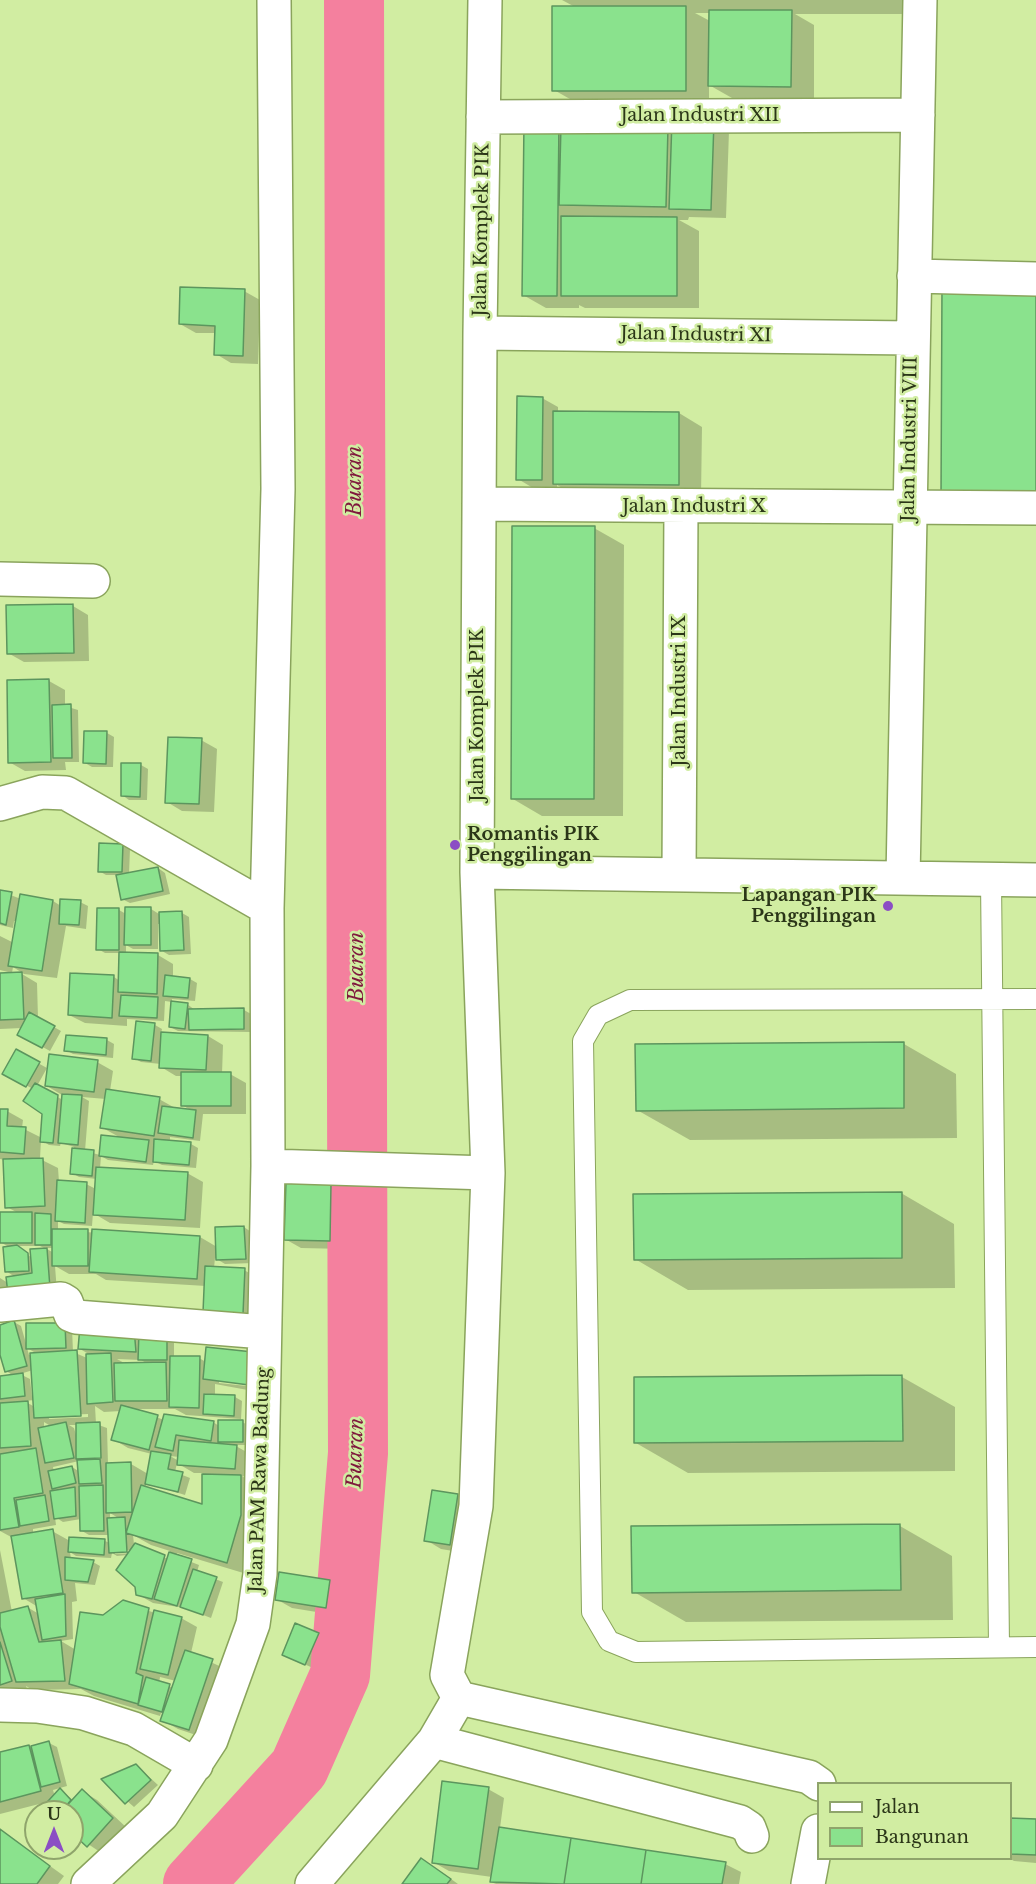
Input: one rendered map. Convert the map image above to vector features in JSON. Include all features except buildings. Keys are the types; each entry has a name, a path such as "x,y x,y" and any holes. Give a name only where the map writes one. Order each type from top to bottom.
{"street":[{"name":"Jalan PAM Rawa Badung","path":"88,1884 162,1815 211,1740 253,1624 260,1574 264,1332 276,1166 267,908 278,489 274,0"},
{"name":"Jalan Komplek PIK","path":"459,1698 447,1675 476,1506 481,1173 477,872 480,333 485,0"},
{"name":"Jalan Industri VIII","path":"903,878 920,0"},
{"name":"Jalan Industri XII","path":"483,117 918,115"},
{"path":"914,276 1036,279"},
{"name":"Jalan Industri XI","path":"480,333 913,338"},
{"name":"Jalan Industri X","path":"479,504 681,508 1036,508"},
{"name":"Jalan Industri IX","path":"679,875 681,508"},
{"path":"0,579 93,581"},
{"path":"0,804 42,792 66,793 267,908"},
{"path":"477,872 1036,880"},
{"path":"276,1166 481,1173"},
{"path":"0,1305 62,1299 66,1302 71,1316 76,1317 264,1332"},
{"path":"312,1884 434,1741 459,1698 809,1777 817,1783"},
{"path":"0,1705 37,1706 84,1713 134,1729 196,1765"},
{"path":"434,1741 740,1822 748,1828 752,1836"},
{"path":"808,1884 817,1841"}],"lane":[{"path":"991,880 999,1647"},
{"path":"1036,999 630,1000 598,1015 583,1041 592,1612 609,1641 636,1652 1036,1647"}],"waterway":[{"name":"Buaran","path":"193,1884 299,1768 340,1675 358,1453 354,0"}],"place":[{"name":"Romantis PIK Penggilingan","path":"455,845"},
{"name":"Lapangan PIK Penggilingan","path":"888,906"}]}
